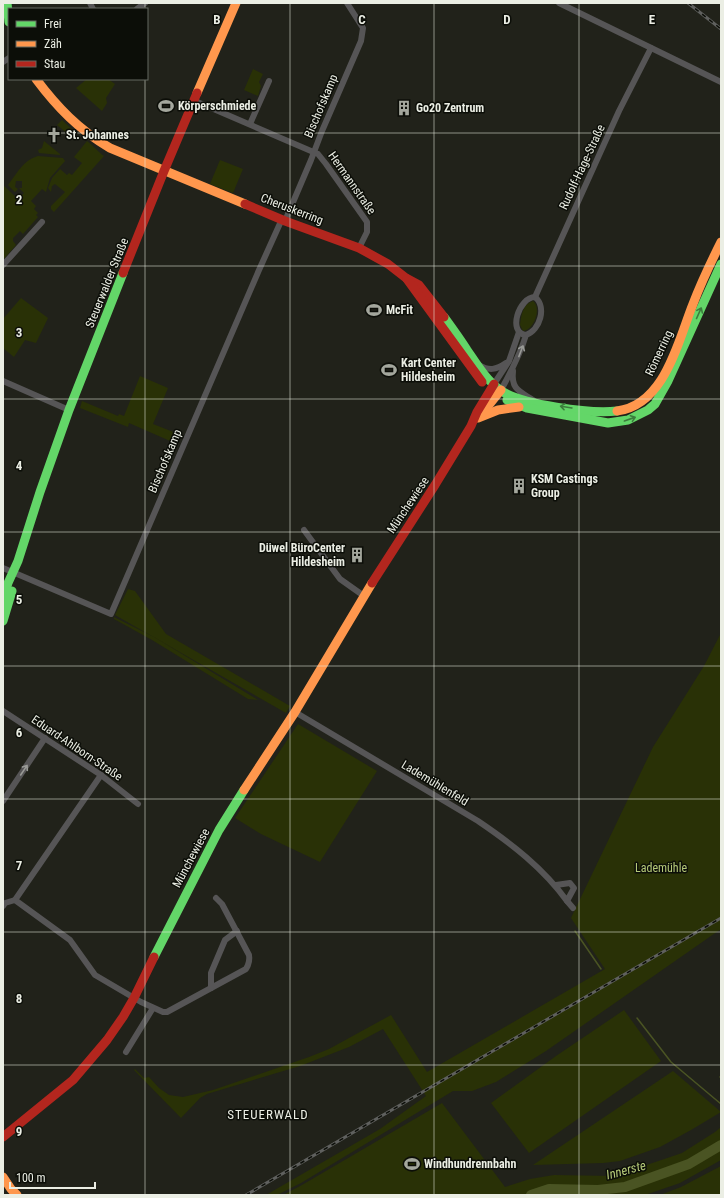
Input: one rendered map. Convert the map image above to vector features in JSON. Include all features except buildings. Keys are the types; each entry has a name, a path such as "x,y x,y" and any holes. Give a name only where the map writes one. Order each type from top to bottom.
{"main road":[{"name":"Steuerwalder Straße","path":"3,599 70,410 164,171 236,3"},
{"name":"Cheruskerring","path":"38,80 64,114 86,133 110,148 283,220 359,248 388,264 406,278 419,285 496,390"},
{"name":"Römerring","path":"496,390 517,398 538,403 610,412 632,407 646,398 656,386 668,364 721,242"},
{"name":"Römerring","path":"496,390 508,401 527,408 608,422 628,420 648,410 654,404 668,381 721,264"},
{"name":"Cheruskerring","path":"406,278 482,382 496,390"},
{"name":"Münchewiese","path":"471,426 496,390"},
{"name":"Münchewiese","path":"3,1137 63,1088 82,1070 107,1040 134,998 209,848 254,774 295,712 405,529 436,485 471,426 477,412 496,390"},
{"name":"Münchewiese","path":"478,418 505,407 527,408"},
{"name":"Steuerwalder Straße","path":"3,620 14,585 13,574"},
{"name":"Münchewiese","path":"3,1131 27,1117"},
{"path":"3,1177 10,1190"}],"street":[{"name":"Bischofskamp","path":"13,574 111,614 256,277 311,160 313,152 361,41 363,28 361,22 347,3"},
{"path":"559,3 721,82"},
{"name":"Rudolf-Hage-Straße","path":"536,297 619,111 651,48"},
{"path":"250,124 269,81"},
{"name":"Hermannstraße","path":"195,101 322,157 367,222 367,232 359,248"},
{"path":"3,265 42,222"},
{"path":"536,297 540,301 542,313 534,330 526,335 522,350 513,370 496,390 519,332 517,329 517,319 523,303 527,298 536,297"},
{"path":"519,332 526,335"},
{"path":"476,363 487,369 494,370 509,360"},
{"path":"513,370 512,382 515,387 538,403"},
{"path":"3,381 70,410"},
{"path":"304,530 340,579 364,596"},
{"path":"3,568 13,574"},
{"name":"Eduard-Ahlborn-Straße","path":"3,712 101,775 138,804"},
{"name":"Lademühlenfeld","path":"295,712 478,821 504,839 531,860 556,885 573,908"},
{"path":"3,801 45,738"},
{"path":"3,906 15,900 101,775"},
{"path":"556,885 570,883 574,888 568,901"},
{"path":"15,900 70,940 95,975 153,1008 167,1012 246,968 248,964 250,959 249,955 222,904 216,898"},
{"path":"211,988 212,973 225,940 237,931"},
{"path":"126,1052 153,1008"}],"green space":[{"path":"253,69 263,74 259,82 261,86 258,96 244,90"},
{"path":"86,80 109,80 115,84 106,98 107,103 102,111 76,88"},
{"path":"62,120 77,134 73,138 57,125"},
{"path":"44,141 60,155 39,153 38,150 42,148"},
{"path":"87,141 104,156 54,212 51,209 51,206 65,192 55,184 52,186 51,192 48,188 52,178 60,169 67,175 69,173 72,175 82,163 74,157"},
{"path":"38,156 63,158 65,161 50,178 46,192 42,189 31,201 36,206 34,209 38,213 36,215 38,217 23,234 20,231 13,238 16,245 3,260 3,185 18,199 24,193 19,188 22,188 22,181 16,181 15,187 18,189 15,192 8,185 24,164"},
{"path":"220,160 243,169 233,193 210,184"},
{"path":"21,298 48,318 36,343 25,340 14,357 3,348 3,319"},
{"path":"533,301 537,308 536,318 527,330 523,331 520,325 522,314 525,307"},
{"path":"140,376 168,388 153,424 181,435 177,444 129,423 128,427 80,408 82,401 118,416 119,414 124,416"},
{"path":"128,589 135,591 166,634 290,706 286,713 115,615"},
{"path":"114,617 154,637 258,700 248,699 152,640 114,619"},
{"name":"Lademühle","path":"721,633 721,929 546,1051 496,1082 472,1091 453,1091 301,1183 277,1195 266,1195 380,1129 426,1096 383,1029 349,1047 300,1066 207,1094 200,1098 181,1118 134,1070 135,1069 144,1078 149,1077 159,1088 169,1095 183,1097 213,1090 309,1057 329,1049 391,1015 427,1072 605,969 571,918 653,747 704,666"},
{"path":"298,724 377,771 320,862 261,834 235,818"},
{"path":"624,1010 661,1061 529,1153 491,1103 556,1056"},
{"path":"673,1071 721,1112 660,1147 620,1161 603,1163 533,1165"},
{"path":"442,1103 505,1187 530,1179 554,1175 614,1176 682,1153 721,1127 721,1160 680,1183 645,1195 283,1195"},
{"path":"721,1166 721,1195 660,1195 681,1187"}],"waterway":[{"path":"575,931 601,969"},
{"path":"637,1018 671,1062 721,1104"},
{"name":"Innerste","path":"531,1195 549,1189 598,1190 625,1187 689,1164 721,1145"}],"railway":[{"path":"688,3 721,29"},
{"path":"246,1195 721,918"}],"traffic: fast":[{"path":"7,3 8,12"},
{"path":"507,400 527,408 608,423 628,420 648,410 655,404 668,381 721,264"},
{"path":"3,599 8,583 18,561 40,492 69,410 123,273"},
{"path":"444,317 482,371 500,390 523,400 539,404 574,410 605,412 617,411"},
{"path":"3,621 12,591"},
{"path":"154,957 219,830 244,790"}],"traffic: slow":[{"path":"197,93 236,3"},
{"path":"37,80 52,99 78,126 110,148 245,204"},
{"path":"617,411 633,406 647,397 658,384 675,353 699,288 721,242"},
{"path":"480,416 501,390"},
{"path":"478,418 498,410 519,407"},
{"path":"244,790 295,712 372,583"},
{"path":"3,1177 17,1195"}],"traffic: jam":[{"path":"123,273 197,93"},
{"path":"245,204 285,221 359,248 388,264 406,278 419,285 444,317"},
{"path":"407,279 482,382"},
{"path":"372,583 435,485 471,426 477,412 494,384"},
{"path":"3,1137 73,1080 107,1040 134,998 154,957"}],"place":[{"name":"Körperschmiede","path":"166,106"},
{"name":"Go20 Zentrum","path":"404,108"},
{"name":"St. Johannes","path":"54,135"},
{"name":"McFit","path":"374,310"},
{"name":"Kart Center Hildesheim","path":"389,370"},
{"name":"KSM Castings Group","path":"519,486"},
{"name":"Düwel BüroCenter Hildesheim","path":"357,555"},
{"name":"Windhundrennbahn","path":"412,1164"}],"district":[{"name":"STEUERWALD","path":"268,1114"}]}
